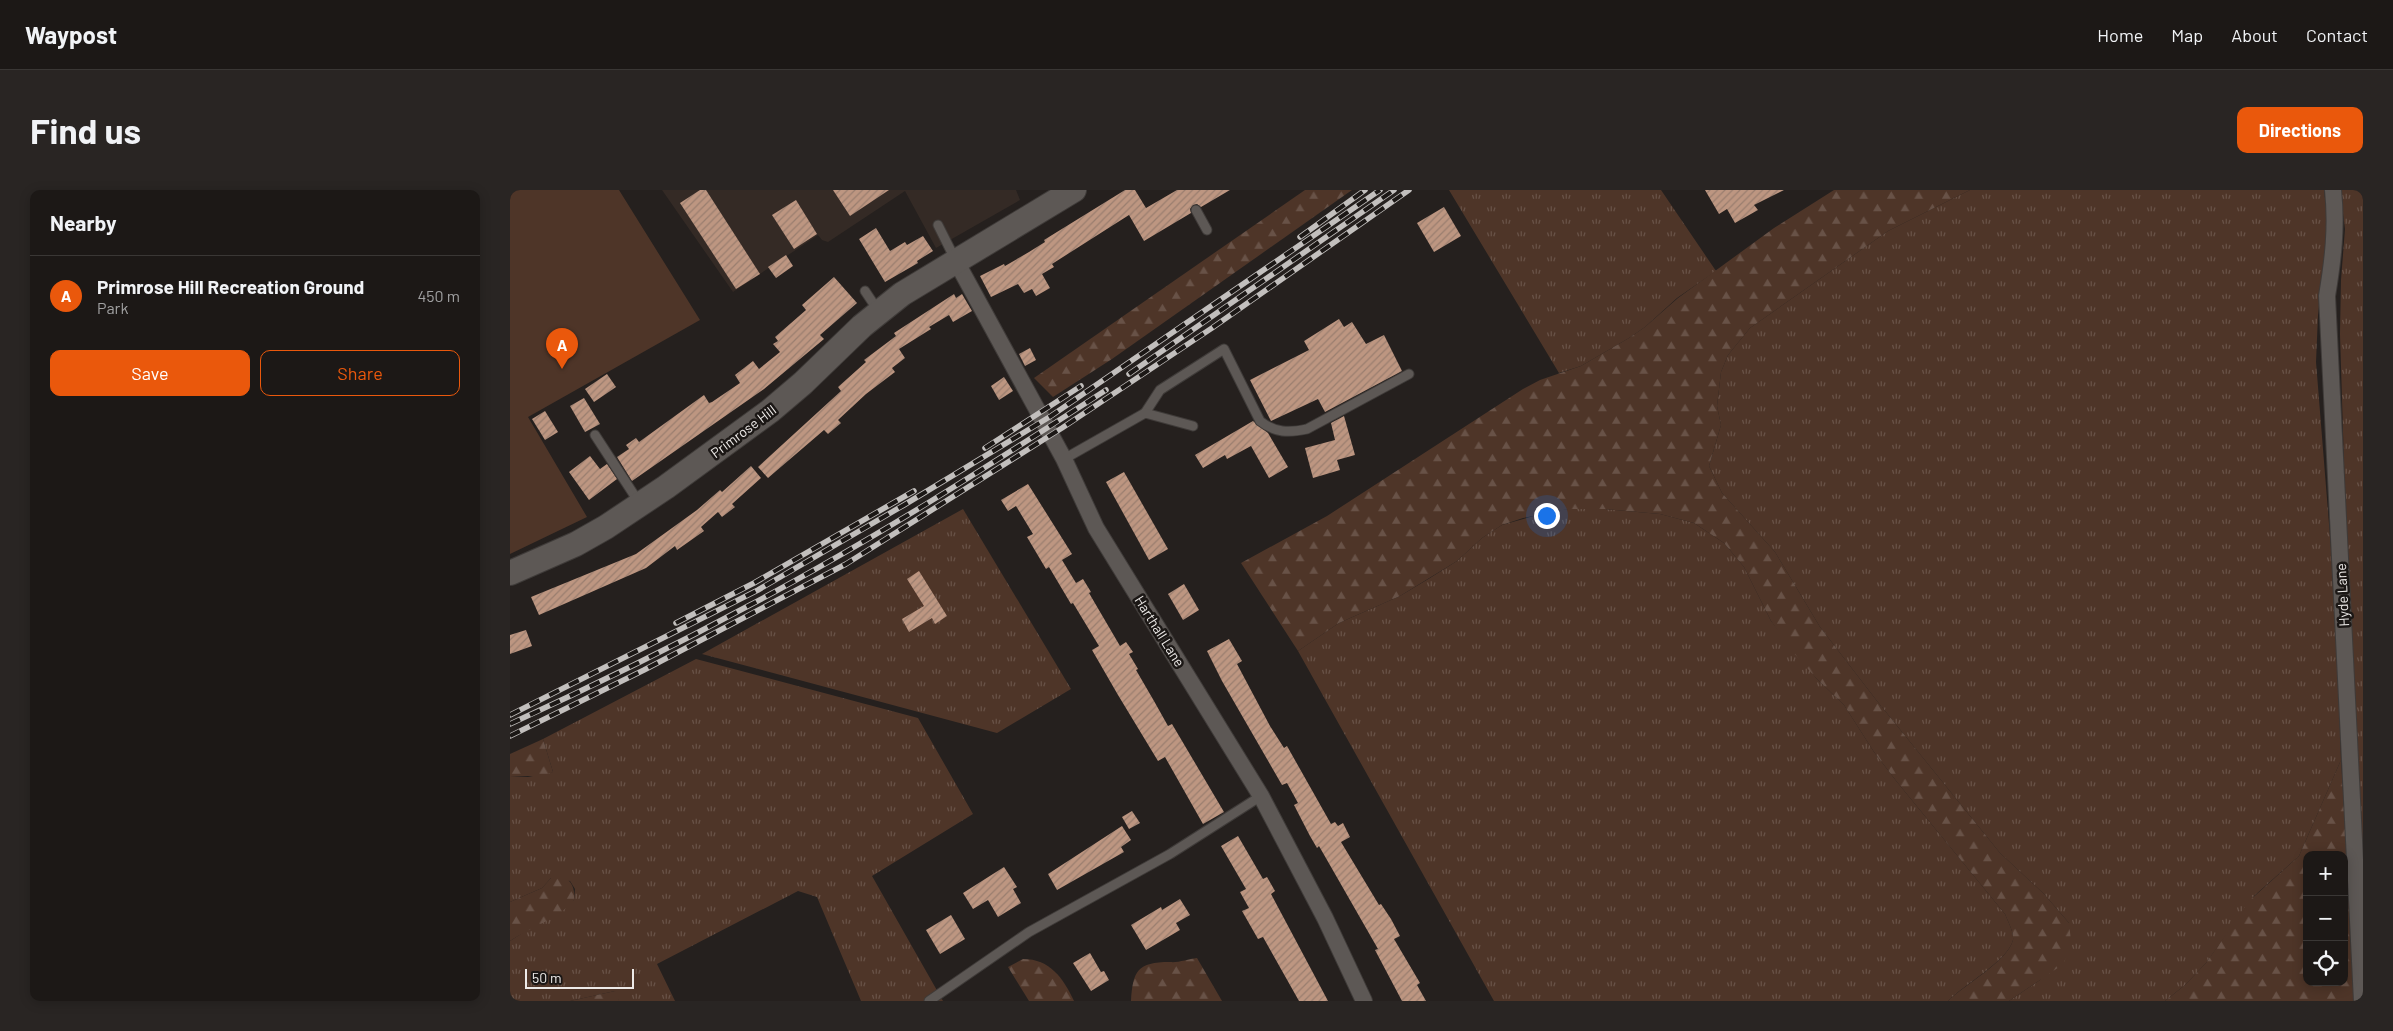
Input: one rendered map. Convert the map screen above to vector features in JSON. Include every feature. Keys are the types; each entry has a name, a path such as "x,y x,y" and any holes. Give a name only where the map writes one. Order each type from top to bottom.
{"street":[{"name":"Primrose Hill","path":"510,573 576,544 640,504 734,439 770,411 902,294 1074,190"},
{"name":"Hyde Lane","path":"2333,190 2336,218 2335,252 2327,296 2362,1001"},
{"name":"Harthall Lane","path":"956,261 1064,459 1096,528 1261,796 1325,918 1364,1001"}],"lane":[{"path":"1196,210 1207,230"},
{"path":"938,225 956,261"},
{"path":"864,291 880,312"},
{"path":"1064,459 1145,413 1160,390 1224,349 1260,421 1267,427 1280,431 1290,432 1307,428 1409,374"},
{"path":"1145,413 1193,426"},
{"path":"595,435 640,504"},
{"path":"929,1001 1029,932 1170,854 1261,796"}],"shaded area":[{"path":"662,190 1016,190 1020,200 936,248 905,191 828,242 822,240 818,235 733,292"}],"green space":[{"path":"510,190 619,190 700,320 528,417 587,517 510,554"},
{"path":"1305,190 1352,190 1112,359 1053,397 1034,378"},
{"path":"1449,190 1661,190 1716,271 1677,298 1645,327 1629,338 1581,366 1559,373"},
{"path":"1834,190 1970,190 1888,231 1750,328 1728,355 1721,372 1717,406 1721,425 1709,466 1722,493 1775,552 1820,627 1877,701 2000,853 2044,894 2069,923 2071,941 2068,955 2062,965 2009,1001 1948,1001 1994,964 2009,948 2013,937 2005,914 1897,782 1874,752 1844,705 1792,651 1771,621 1744,567 1724,543 1694,523 1660,514 1604,509 1568,509 1523,518 1502,525 1482,538 1457,561 1400,596 1339,623 1298,651 1241,563 1327,516 1523,389 1540,380 1581,366 1629,338 1645,327 1678,298 1774,228"},
{"path":"1970,190 2324,190 2328,224 2318,315 2316,362 2335,599 2341,760 2299,856 2254,896 2206,963 2185,985 2165,1001 2009,1001 2040,980 2069,923 2044,894 2000,853 1877,701 1820,627 1775,552 1722,493 1709,466 1721,425 1717,406 1721,372 1728,355 1750,328 1888,231"},
{"path":"2340,190 2363,190 2363,865 2345,497 2340,334 2341,280 2345,229"},
{"path":"963,509 1071,689 997,733 702,654"},
{"path":"1568,509 1604,509 1660,514 1694,523 1724,543 1744,567 1771,621 1816,678 1844,705 1874,752 1897,782 2005,914 2012,930 2013,940 2003,956 1948,1001 1494,1001 1298,651 1339,623 1400,596 1430,578 1457,561 1482,538 1502,525 1548,512"},
{"path":"696,659 918,718 973,814 872,876 943,1001 861,1001 817,897 798,891 657,964 675,1001 619,1001 615,991 570,1001 510,1001 510,941 574,900 575,889 570,881 551,878 542,888 510,902 510,776 528,777 553,772 543,739"},
{"path":"543,739 553,772 542,776 510,776 510,754"},
{"path":"2341,760 2347,851 2303,851 2303,986 2348,986 2348,872 2356,1001 2165,1001 2185,985 2206,963 2249,901 2299,856"},
{"path":"562,875 572,885 574,900 568,907 552,918 510,941 510,902 542,888 551,878"},
{"path":"1197,958 1222,1001 1131,1001 1133,982 1139,970 1144,966 1159,962 1176,962"},
{"path":"1023,959 1041,962 1048,966 1060,978 1074,1001 1029,1001 1008,967"},
{"path":"615,991 618,992 619,1001 570,1001"}],"building":[{"path":"700,190 706,190 760,274 736,289 680,203"},
{"path":"833,190 889,190 850,216"},
{"path":"1125,190 1135,190 1146,208 1177,190 1230,190 1201,207 1197,204 1193,205 1190,209 1191,213 1144,241 1129,215 1052,264 1054,267 1042,274 1050,288 1036,296 1032,289 1024,293 1018,284 991,297 980,276 1004,264 1005,266 1029,252 1045,242 1044,240"},
{"path":"1705,190 1784,190 1754,205 1758,210 1735,223 1727,209 1719,214"},
{"path":"796,200 817,234 794,249 772,215"},
{"path":"1444,207 1461,236 1434,252 1417,223"},
{"path":"876,228 890,251 905,242 907,245 923,236 933,251 917,261 918,263 885,282 859,239"},
{"path":"786,255 793,266 776,278 768,267"},
{"path":"834,277 857,303 820,335 824,339 764,389 632,481 617,457 629,449 626,445 636,438 639,442 704,395 709,403 712,402 740,383 735,375 753,361 759,369 780,352 773,344 778,341 775,337 806,310 802,305"},
{"path":"954,294 956,298 962,294 972,311 953,322 949,315 899,349 905,358 892,368 895,372 866,394 838,420 841,423 828,434 824,430 768,478 758,467 841,391 838,387 866,362 864,360 896,336 894,333"},
{"path":"1339,319 1344,327 1352,322 1366,344 1384,335 1402,371 1325,412 1318,399 1271,421 1250,380 1309,350 1304,341"},
{"path":"1030,348 1036,360 1025,366 1019,354"},
{"path":"607,374 616,387 594,402 585,389"},
{"path":"1004,377 1013,391 999,400 991,386"},
{"path":"584,398 600,424 585,432 570,406"},
{"path":"545,411 558,432 545,440 532,419"},
{"path":"1344,416 1355,455 1337,460 1340,470 1313,478 1305,448 1335,440 1331,423"},
{"path":"1253,421 1268,433 1288,467 1269,478 1251,446 1227,459 1225,455 1203,468 1195,455"},
{"path":"590,456 600,469 607,464 617,479 589,500 569,472"},
{"path":"751,466 761,478 732,504 735,507 722,517 718,512 701,527 704,531 677,550 675,546 646,568 539,615 531,597 636,554 697,510 720,490 722,492"},
{"path":"1124,472 1168,549 1149,560 1106,482"},
{"path":"1028,484 1072,554 1062,560 1076,583 1083,579 1091,592 1089,593 1120,646 1126,642 1133,652 1129,654 1138,669 1136,670 1168,726 1172,724 1224,812 1203,824 1165,757 1158,761 1118,695 1092,650 1099,646 1073,603 1071,604 1049,567 1046,569 1027,537 1033,534 1016,506 1008,511 1001,500"},
{"path":"919,571 947,616 935,624 932,618 909,632 902,619 924,606 907,579"},
{"path":"1184,584 1199,610 1183,620 1168,594"},
{"path":"526,630 532,646 510,654 510,635"},
{"path":"1229,639 1242,661 1237,664 1270,726 1284,748 1287,746 1331,824 1335,822 1338,826 1343,823 1350,837 1341,842 1379,905 1381,904 1391,919 1400,936 1394,939 1420,983 1417,985 1426,1001 1402,1001 1375,950 1378,949 1319,846 1317,848 1310,836 1294,805 1298,803 1287,783 1282,785 1222,681 1207,651"},
{"path":"1132,811 1140,823 1129,829 1122,817"},
{"path":"1122,826 1131,840 1121,847 1124,852 1057,890 1048,874"},
{"path":"1238,836 1263,879 1267,877 1275,891 1271,894 1328,1001 1299,1001 1263,937 1258,939 1242,911 1249,908 1240,892 1246,889 1221,846"},
{"path":"1004,867 1017,887 1013,889 1021,903 998,917 988,900 973,909 963,893"},
{"path":"1180,899 1190,915 1176,923 1180,930 1146,950 1131,925 1161,907 1162,910"},
{"path":"951,915 965,939 940,954 926,930"},
{"path":"1090,953 1101,972 1104,971 1109,980 1091,991 1073,963"}],"railway":[{"path":"1300,237 1365,190"},
{"path":"510,715 758,590 904,505 1051,416 1380,190"},
{"path":"1129,374 1394,190"},
{"path":"510,736 644,670 846,564 1062,428 1212,328 1409,190"},
{"path":"985,448 1081,386"},
{"path":"510,724 721,621 841,555 931,501 1106,390"},
{"path":"676,623 754,583 914,491"}],"place":[{"name":"Primrose Hill Recreation Ground","path":"562,369"}]}
